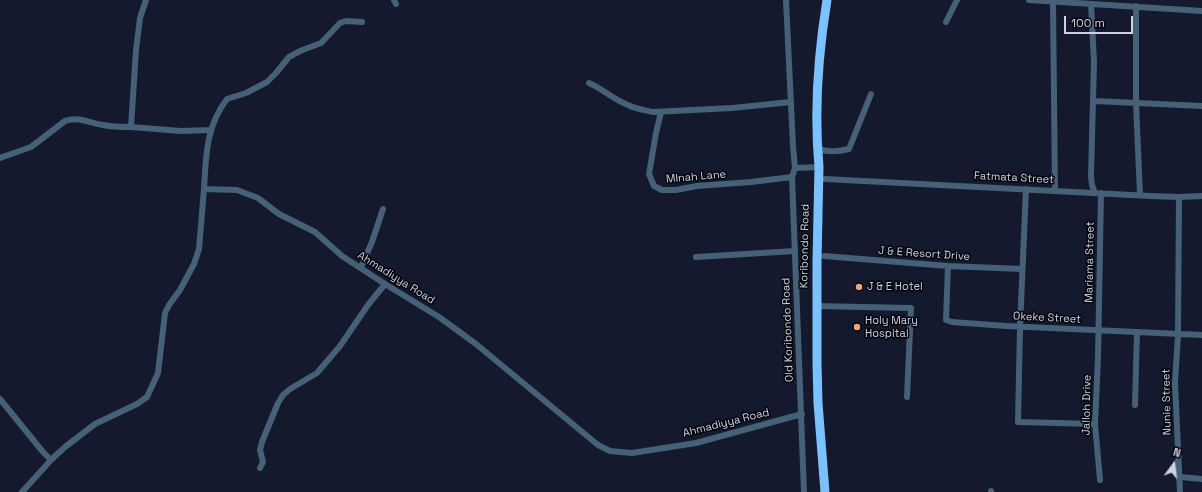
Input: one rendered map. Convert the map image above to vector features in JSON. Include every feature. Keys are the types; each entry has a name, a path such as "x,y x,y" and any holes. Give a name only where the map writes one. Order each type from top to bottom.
{"highway":[{"name":"Koribondo Road","path":"825,492 818,403 816,306 821,239 817,149 819,72 821,38 826,0"}],"street":[{"path":"131,127 136,50 140,18 146,0"},
{"name":"Old Koribondo Road","path":"786,0 795,168 792,177 804,492"},
{"path":"946,22 957,0"},
{"path":"1029,0 1091,4 1134,4 1202,11"},
{"path":"1053,2 1055,190"},
{"name":"Mariama Street","path":"1091,4 1094,62 1091,176 1092,185 1098,193 1098,330"},
{"path":"1134,4 1140,195"},
{"path":"22,492 51,460 95,424 137,404 147,397 158,374 165,313 192,270 199,249 207,145 211,130 227,99 246,93 267,82 289,57 321,43 340,23 346,21 362,22"},
{"path":"589,83 627,105 642,110 661,112 791,102"},
{"path":"817,149 825,151 840,151 849,149 854,140 871,94"},
{"path":"1094,101 1202,106"},
{"name":"MInah Lane","path":"661,112 649,174 654,186 662,190 676,190 697,186 792,177"},
{"path":"0,158 31,147 65,121 71,119 102,125 175,131 211,130"},
{"path":"795,168 818,167"},
{"name":"Fatmata Street","path":"825,179 1179,197 1202,196"},
{"name":"Ahmadiyya Road","path":"204,188 237,190 258,198 279,214 315,232 342,256 439,317 476,344 598,445 610,451 632,453 696,443 802,414"},
{"path":"1026,189 1020,327 1018,422 1095,424"},
{"name":"Nunie Street","path":"1179,197 1178,335 1175,383 1180,492"},
{"path":"361,267 372,242 383,209"},
{"path":"696,257 795,252"},
{"name":"J & E Resort Drive","path":"824,256 948,266 1022,269"},
{"name":"Okeke Street","path":"948,266 946,320 960,323 1020,327 1202,335"},
{"path":"260,468 263,462 260,450 262,442 278,403 283,395 290,389 317,373 340,346 368,305 385,284"},
{"path":"816,306 910,308 907,397"},
{"name":"Jalloh Drive","path":"1098,330 1095,424 1100,480"},
{"path":"1135,405 1137,332"},
{"path":"0,398 51,460"},
{"path":"1180,477 1202,479"}],"place":[{"name":"J & E Hotel","path":"859,287"},
{"name":"Holy Mary Hospital","path":"857,327"}]}
